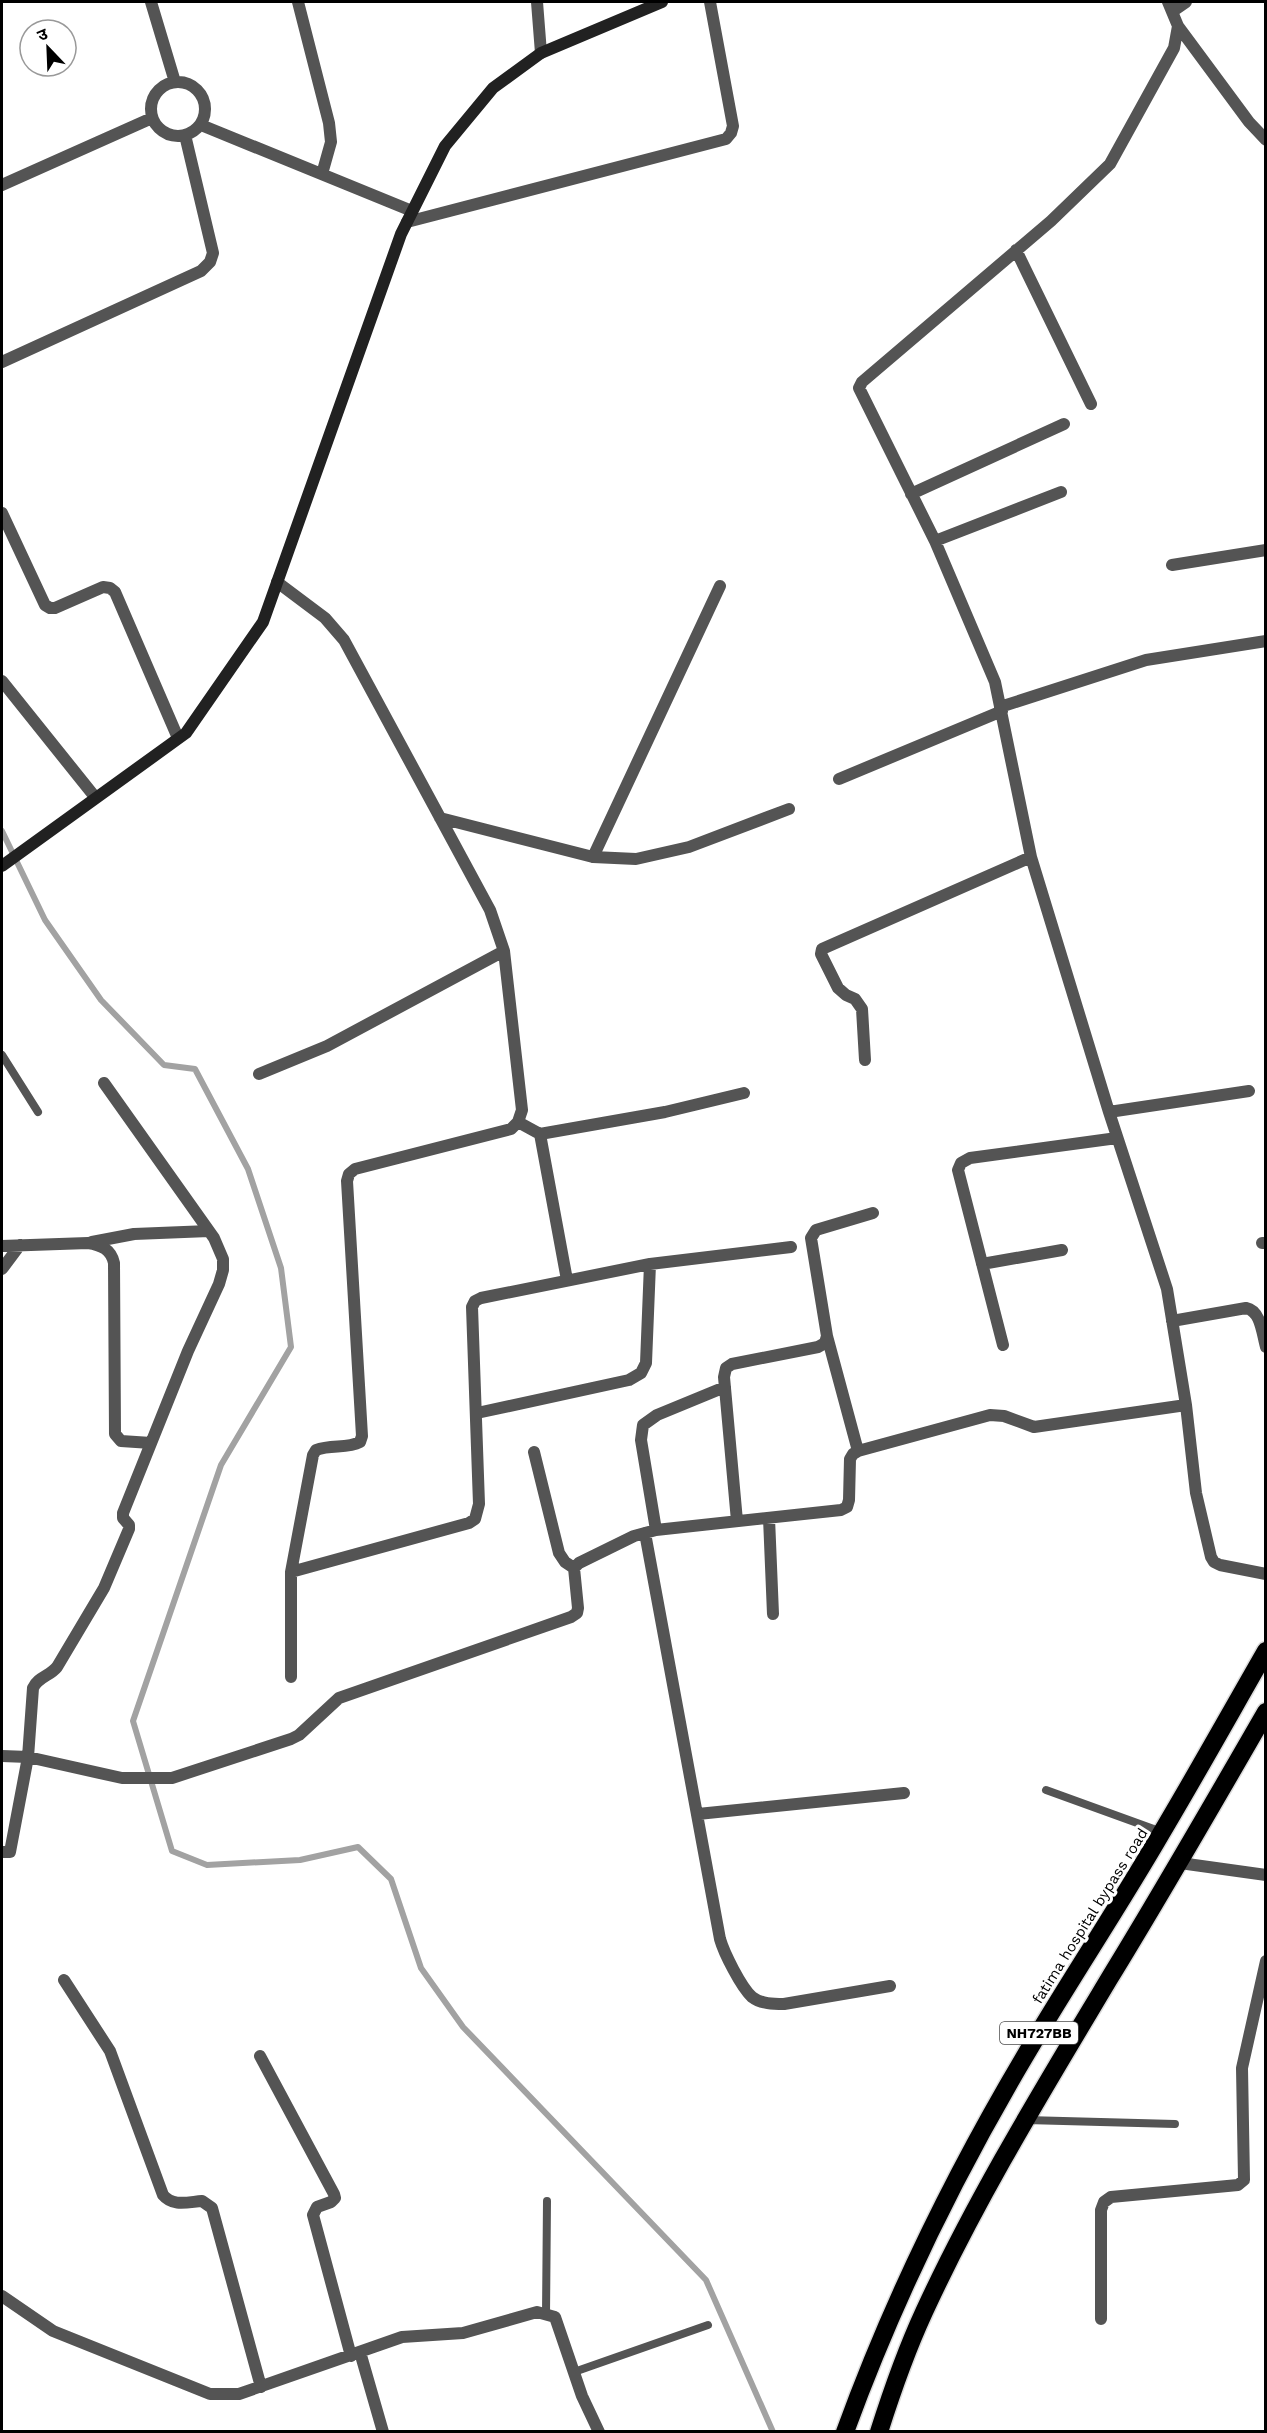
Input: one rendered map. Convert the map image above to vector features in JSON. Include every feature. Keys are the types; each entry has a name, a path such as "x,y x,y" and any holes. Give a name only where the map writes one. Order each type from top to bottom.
{"highway":[{"name":"fatima hospital bypass road","path":"845,2432 889,2323 948,2197 984,2128 1024,2057 1162,1832 1266,1652"},
{"name":"NH727BB","path":"879,2432 899,2371 923,2313 1024,2120 1180,1863 1266,1712"}],"main road":[{"path":"2,866 186,733 262,622 410,217 445,146 493,88 540,53 663,2"}],"street":[{"path":"151,2 175,82"},
{"path":"298,2 329,123 331,142 322,174"},
{"path":"537,2 540,53"},
{"path":"201,125 322,174 410,217 726,139 733,126 710,2"},
{"path":"1186,2 1170,6 1178,26 1249,122 1266,140"},
{"path":"1178,26 1174,48 1110,164 1051,221 862,382 859,388 935,541 991,670 1031,858 1117,1138 1163,1274 1186,1405 1196,1492 1212,1557 1214,1562 1220,1564 1266,1574"},
{"path":"175,82 184,82 199,91 206,108 201,125 185,135 170,135 162,131 152,118 151,108 158,91 166,84 175,82"},
{"path":"2,185 152,118"},
{"path":"2,362 201,271 210,262 213,253 185,135"},
{"path":"1016,250 1091,404"},
{"path":"911,494 1064,424"},
{"path":"935,541 1061,492"},
{"path":"2,513 45,605 55,608 103,587 115,592 178,738"},
{"path":"1172,565 1266,550"},
{"path":"277,582 325,618 344,640 490,910 504,951 522,1110 518,1122 511,1129 355,1169 349,1174 347,1181 362,1436 360,1442 353,1446 324,1447 316,1450 313,1455 291,1572 291,1677"},
{"path":"593,857 720,586"},
{"path":"839,779 1001,709 1146,660 1266,641"},
{"path":"2,681 95,798"},
{"path":"440,819 593,857 636,859 689,847 789,809"},
{"path":"865,1060 862,1009 855,999 838,988 821,954 822,949 1031,858"},
{"path":"259,1074 327,1046 504,951"},
{"path":"2,1852 10,1852 28,1757 33,1688 39,1679 53,1672 57,1667 104,1588 129,1529 123,1513 221,1277 223,1259 220,1248 104,1083"},
{"path":"1109,1112 1249,1091"},
{"path":"518,1122 540,1134 664,1112 744,1093"},
{"path":"540,1134 567,1280"},
{"path":"1003,1345 958,1170 961,1163 970,1158 1117,1138"},
{"path":"858,1451 827,1336 812,1233 873,1213"},
{"path":"2,1246 88,1243 134,1234 209,1231"},
{"path":"88,1243 100,1245 110,1251 114,1263 115,1434 121,1441 151,1443"},
{"path":"2,1269 20,1245"},
{"path":"291,1572 469,1523 475,1519 479,1504 472,1307 475,1301 650,1264 791,1247"},
{"path":"982,1264 1062,1250"},
{"path":"477,1413 629,1380 641,1373 646,1363 650,1264"},
{"path":"1172,1322 1246,1308 1252,1309 1257,1314 1266,1347"},
{"path":"737,1521 724,1377 726,1368 732,1364 818,1347 825,1343 827,1336"},
{"path":"725,1387 657,1415 643,1425 641,1440 650,1532 720,1939 728,1959 751,1996 770,2004 784,2004 890,1986"},
{"path":"574,1568 579,1563 650,1532 841,1510 846,1507 849,1500 850,1460 858,1451 990,1416 1004,1416 1034,1427 1186,1405"},
{"path":"2,1756 28,1757 123,1778 172,1778 291,1740 339,1698 571,1617 577,1613 578,1608 574,1568 561,1558 559,1553 534,1452"},
{"path":"769,1518 773,1614"},
{"path":"698,1814 904,1793"},
{"path":"1180,1863 1266,1875"},
{"path":"1101,2319 1101,2210 1104,2202 1111,2197 1238,2185 1244,2180 1242,2068 1266,1961"},
{"path":"64,1980 110,2050 163,2195 168,2201 176,2203 202,2201 212,2208 261,2387"},
{"path":"261,2056 334,2194 331,2202 317,2207 312,2215 383,2432"},
{"path":"2,2296 53,2331 210,2394 239,2394 402,2337 463,2333 537,2313 555,2317 582,2396 599,2432"}],"lane":[{"path":"2,1055 38,1112"},
{"path":"1046,1790 1162,1832"},
{"path":"1024,2120 1175,2124"},
{"path":"546,2315 547,2201"},
{"path":"574,2372 708,2325"}],"waterway":[{"path":"2,831 45,920 101,1000 164,1065 195,1069 248,1169 281,1268 291,1347 221,1465 133,1721 172,1851 207,1865 300,1860 358,1847 391,1879 421,1968 463,2027 706,2280 773,2432"}]}
